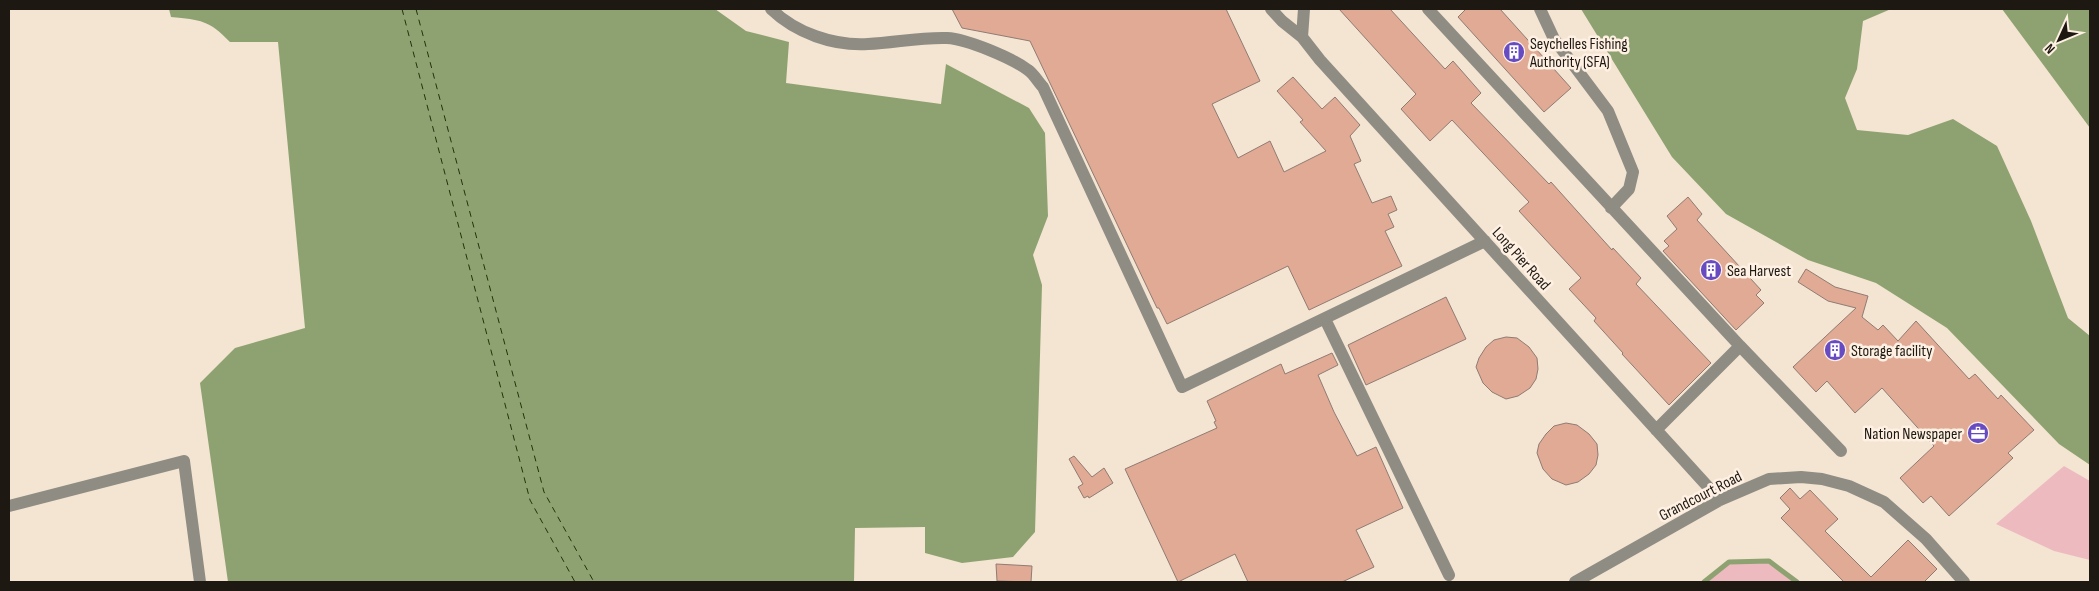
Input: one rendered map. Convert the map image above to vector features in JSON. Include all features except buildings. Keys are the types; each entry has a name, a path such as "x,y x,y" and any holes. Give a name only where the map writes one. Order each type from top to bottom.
{"street":[{"path":"771,9 798,29 832,42 866,45 950,38 1006,57 1029,70 1043,87 1182,387 1485,241"},
{"name":"Long Pier Road","path":"1271,9 1282,21 1302,37 1320,60 1720,500"},
{"path":"1302,37 1304,9"},
{"path":"1428,9 1611,208 1841,452"},
{"path":"1540,9 1554,39 1608,111 1633,172 1630,189 1611,208"},
{"path":"1325,319 1449,575"},
{"path":"1656,430 1740,346"},
{"path":"9,506 184,461 200,582"},
{"name":"Grandcourt Road","path":"1575,582 1720,500 1769,480 1801,477 1822,479 1849,486 1884,502 1926,539 1964,582"}],"shaded area":[{"path":"169,9 715,9 746,31 789,42 786,83 941,104 946,64 1029,108 1045,133 1048,216 1033,255 1042,285 1035,532 1013,557 962,563 925,553 925,527 855,528 854,582 228,582 200,383 235,348 305,328 278,42 230,42 216,29 204,22 171,17"},
{"path":"1581,9 1891,9 1863,21 1857,69 1845,98 1857,130 1908,135 1953,119 1997,146 2031,221 2068,318 2090,336 2090,465 2059,444 1947,328 1876,283 1808,260 1726,214 1672,157"},
{"path":"2002,9 2090,9 2090,128"},
{"path":"2064,466 2090,481 2090,560 2054,551 1996,524"},
{"path":"1769,561 1797,582 1704,582 1729,562"}],"waterway":[{"path":"1704,582 1729,562 1769,561 1797,582"}],"ferry route":[{"path":"402,9 530,500 575,582"},
{"path":"416,9 544,492 594,582"}],"place":[{"name":"Seychelles Fishing Authority (SFA)","path":"1514,52"},
{"name":"Sea Harvest","path":"1711,270"},
{"name":"Storage facility","path":"1835,350"},
{"name":"Nation Newspaper","path":"1978,433"}]}
